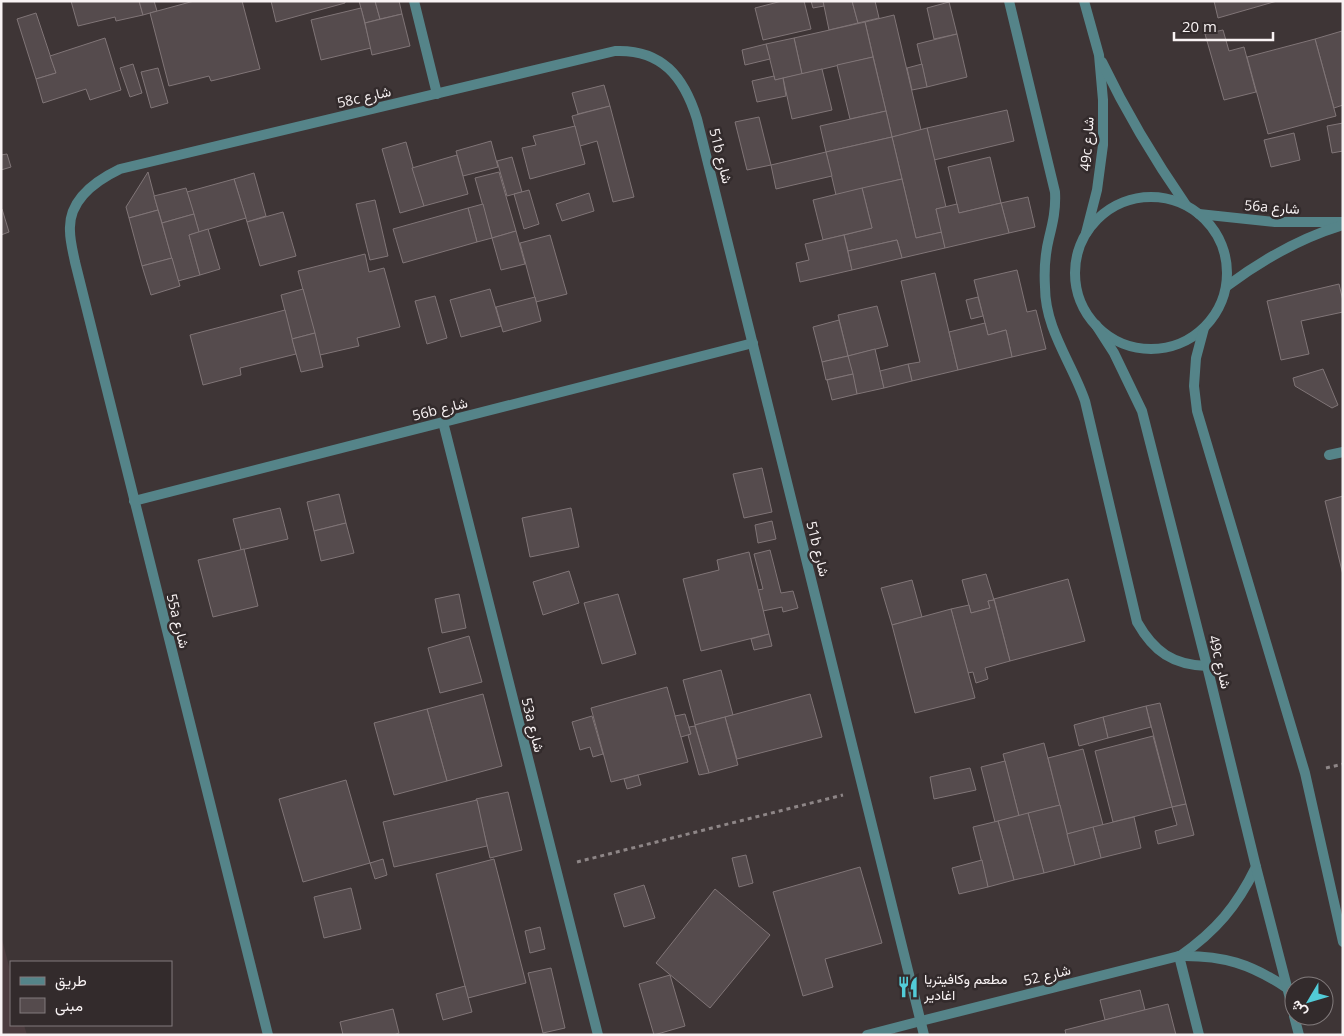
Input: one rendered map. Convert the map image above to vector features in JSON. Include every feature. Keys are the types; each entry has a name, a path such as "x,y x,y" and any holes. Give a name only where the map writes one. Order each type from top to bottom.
{"street":[{"path":"414,1 437,94"},
{"path":"1009,1 1055,192 1054,221 1049,237 1045,263 1044,289 1047,310 1053,331 1073,370 1085,401 1137,622 1149,640 1165,655 1178,662 1207,666"},
{"name":"49c شارع","path":"1084,1 1099,56 1103,100 1103,145 1097,190 1086,233"},
{"name":"58c شارع","path":"72,212 80,198 91,185 120,169 615,51 642,53 665,65 675,74"},
{"name":"49c شارع","path":"1099,56 1139,132 1161,169 1186,205"},
{"name":"51b شارع","path":"675,74 685,88 697,119 924,1035"},
{"path":"1149,197 1169,198 1186,205 1199,214 1213,228 1223,246 1228,266 1227,286 1215,316 1204,328 1188,339 1170,347 1150,349 1130,346 1112,338 1096,325 1084,309 1077,291 1076,261 1086,233 1098,218 1112,207 1130,199 1149,197"},
{"name":"55a شارع","path":"72,212 70,230 75,262 268,1035"},
{"name":"56a شارع","path":"1199,214 1275,222 1343,224"},
{"name":"56a شارع","path":"1227,286 1255,265 1285,248 1317,233 1343,224"},
{"name":"49c شارع","path":"1096,325 1114,354 1142,411 1284,976"},
{"path":"1204,328 1196,358 1194,386 1197,411 1306,773 1343,942"},
{"name":"56b شارع","path":"134,501 753,343"},
{"name":"53a شارع","path":"443,422 598,1035"},
{"path":"1329,455 1343,452"},
{"name":"شارع 52","path":"1179,956 1199,943 1216,927 1246,888 1256,867"},
{"path":"1179,956 1199,1035"},
{"name":"شارع 52","path":"867,1035 1179,956 1217,957 1236,962 1254,968 1284,986"}],"path":[{"path":"555,868 864,790"}],"shaded area":[{"path":"1,935 10,970 10,1026 24,1026 27,1035 1,1035"}],"building":[{"path":"71,1 139,1 143,15 116,21 115,17 78,26"},
{"path":"139,1 154,1 157,11 143,15"},
{"path":"194,1 242,1 260,69 211,81 209,76 169,86 150,13"},
{"path":"271,1 345,1 345,3 276,22"},
{"path":"359,1 375,1 380,19 365,23"},
{"path":"375,1 399,1 402,14 380,19"},
{"path":"782,1 804,1 811,29 763,40 755,8"},
{"path":"811,1 823,1 824,6 813,8"},
{"path":"823,1 852,1 858,23 829,30"},
{"path":"852,1 875,1 879,18 858,23"},
{"path":"1214,1 1277,1 1218,18"},
{"path":"949,2 957,34 934,39 927,8"},
{"path":"361,8 371,48 321,60 311,20"},
{"path":"36,13 56,73 36,79 17,19"},
{"path":"402,14 410,46 372,55 365,23"},
{"path":"894,15 921,130 892,137 865,22"},
{"path":"865,22 873,57 802,74 794,38"},
{"path":"1223,30 1229,51 1244,47 1256,92 1224,100 1205,34"},
{"path":"1342,31 1343,105 1334,108 1315,39"},
{"path":"957,34 967,77 927,87 917,44"},
{"path":"105,38 121,90 90,100 86,89 43,103 36,79 56,73 50,56"},
{"path":"794,38 802,74 775,80 766,44"},
{"path":"1315,39 1336,116 1268,134 1247,57"},
{"path":"766,44 770,59 745,65 742,50"},
{"path":"873,57 886,111 850,119 837,65"},
{"path":"133,64 142,93 130,97 120,68"},
{"path":"922,64 927,87 912,90 907,68"},
{"path":"158,68 168,103 151,108 141,72"},
{"path":"822,69 832,110 792,119 783,78"},
{"path":"774,76 775,80 783,78 786,96 757,102 752,81"},
{"path":"604,85 610,106 578,114 572,93"},
{"path":"610,106 634,197 613,202 597,141 580,146 572,116"},
{"path":"1007,110 1014,141 934,160 927,128"},
{"path":"886,111 892,137 826,152 820,126"},
{"path":"759,117 771,165 747,170 735,122"},
{"path":"1343,123 1343,151 1332,153 1327,126"},
{"path":"575,126 585,164 530,179 522,148 536,145 533,136"},
{"path":"927,128 946,207 936,209 942,232 916,238 892,137"},
{"path":"1294,133 1300,160 1271,167 1264,140"},
{"path":"892,137 902,179 836,195 826,152"},
{"path":"491,141 498,167 463,176 456,151"},
{"path":"406,142 424,206 400,213 382,149"},
{"path":"826,152 832,176 776,189 771,165"},
{"path":"7,154 11,167 1,170 1,155"},
{"path":"457,155 468,194 424,206 412,168"},
{"path":"512,157 522,192 507,196 497,161"},
{"path":"990,157 1001,203 959,213 948,167"},
{"path":"148,172 158,210 129,218 126,207"},
{"path":"499,172 516,231 492,238 475,178"},
{"path":"254,173 266,216 247,222 234,179"},
{"path":"234,179 246,218 199,232 187,192"},
{"path":"902,179 916,238 942,232 945,248 902,258 897,240 848,251 844,235 872,228 862,188"},
{"path":"186,188 194,214 162,223 154,196"},
{"path":"862,188 872,228 823,240 813,200"},
{"path":"529,190 539,224 524,229 514,194"},
{"path":"589,193 594,211 562,221 556,204"},
{"path":"1028,197 1035,227 1009,233 1001,203"},
{"path":"375,200 388,256 370,260 356,204"},
{"path":"1001,203 1009,233 945,248 936,209 957,204 959,213"},
{"path":"483,204 492,238 477,242 468,208"},
{"path":"468,208 477,242 403,263 393,229"},
{"path":"1,210 9,232 1,235"},
{"path":"158,210 172,258 142,266 129,218"},
{"path":"283,212 296,256 260,266 247,222"},
{"path":"194,214 199,232 189,235 200,275 178,281 162,223"},
{"path":"208,229 220,269 200,275 189,235"},
{"path":"516,231 525,264 501,270 492,238"},
{"path":"550,235 567,294 536,302 520,243"},
{"path":"844,235 852,270 800,282 796,263 809,260 805,244"},
{"path":"897,240 902,258 852,270 848,251"},
{"path":"365,254 369,272 384,268 400,327 357,338 359,346 320,355 298,271"},
{"path":"172,258 180,286 151,295 142,266"},
{"path":"1017,270 1027,312 1036,310 1046,349 1012,357 1006,330 988,335 974,280"},
{"path":"935,273 958,370 912,381 908,364 920,362 901,281"},
{"path":"1339,284 1343,301 1343,312 1301,321 1309,354 1281,360 1267,301"},
{"path":"303,289 315,333 292,339 281,295"},
{"path":"490,289 501,326 461,337 450,300"},
{"path":"435,296 447,338 427,344 415,301"},
{"path":"535,297 541,321 503,332 496,307"},
{"path":"978,297 983,316 971,319 966,300"},
{"path":"877,306 888,346 848,356 838,315"},
{"path":"285,310 296,354 240,368 241,375 203,385 190,335"},
{"path":"839,320 848,356 822,362 813,327"},
{"path":"985,323 988,335 1006,330 1012,357 958,370 949,332"},
{"path":"315,333 323,367 301,372 292,339"},
{"path":"875,349 884,388 857,394 848,356"},
{"path":"848,356 853,374 826,380 822,362"},
{"path":"908,364 912,381 884,388 880,371"},
{"path":"1323,369 1338,405 1332,408 1295,386 1293,378"},
{"path":"853,374 857,394 832,400 827,380"},
{"path":"762,468 772,512 744,518 733,474"},
{"path":"339,494 346,523 314,531 307,502"},
{"path":"1343,496 1343,575 1325,501"},
{"path":"280,508 288,539 241,550 233,519"},
{"path":"571,508 579,547 530,557 522,518"},
{"path":"772,521 776,539 758,543 755,525"},
{"path":"346,523 354,553 321,561 314,531"},
{"path":"244,549 258,606 213,617 198,560"},
{"path":"770,550 781,593 793,591 798,608 783,612 782,607 763,611 758,590 763,589 754,554"},
{"path":"749,552 769,634 701,651 683,579 719,570 717,560"},
{"path":"569,571 579,603 543,615 533,582"},
{"path":"986,574 994,600 988,601 990,608 971,613 962,580"},
{"path":"1068,579 1085,641 1010,661 994,599"},
{"path":"912,580 922,617 892,625 881,588"},
{"path":"459,594 466,628 442,633 435,599"},
{"path":"618,594 636,654 602,664 584,603"},
{"path":"994,600 1010,661 985,668 988,679 976,683 973,672 968,673 951,609 969,605 971,613 990,608 988,601"},
{"path":"951,609 975,698 915,713 892,625"},
{"path":"769,634 772,646 754,650 751,639"},
{"path":"469,636 482,682 440,693 428,648"},
{"path":"721,670 733,715 695,725 683,680"},
{"path":"667,687 688,762 611,782 591,708"},
{"path":"483,694 502,766 447,781 427,709"},
{"path":"810,694 822,737 737,759 725,717"},
{"path":"1160,703 1186,804 1172,807 1146,706"},
{"path":"1146,706 1151,727 1108,738 1103,717"},
{"path":"427,709 447,781 394,795 374,723"},
{"path":"685,714 691,734 681,737 675,716"},
{"path":"592,716 603,754 593,757 590,747 580,750 572,722"},
{"path":"725,717 738,765 709,773 695,725"},
{"path":"1103,717 1108,738 1079,746 1074,725"},
{"path":"695,726 709,773 699,775 688,735 691,734 689,727"},
{"path":"1153,736 1172,807 1113,822 1095,751"},
{"path":"1044,743 1060,805 1019,816 1003,754"},
{"path":"1083,749 1103,825 1067,834 1048,758"},
{"path":"1005,761 1019,816 995,822 981,767"},
{"path":"970,768 976,790 934,799 930,777"},
{"path":"638,775 641,785 627,789 624,779"},
{"path":"346,780 370,863 303,882 279,799"},
{"path":"508,792 522,850 490,858 476,799"},
{"path":"477,800 487,846 394,867 383,822"},
{"path":"1186,804 1194,835 1158,844 1155,831 1177,825 1172,807"},
{"path":"1060,805 1075,865 1044,873 1028,813"},
{"path":"1028,813 1044,873 1014,880 998,821"},
{"path":"1134,817 1141,848 1101,858 1093,827"},
{"path":"998,821 1014,880 988,887 973,827"},
{"path":"1093,827 1101,858 1075,865 1067,834"},
{"path":"746,855 753,883 739,887 732,858"},
{"path":"383,859 387,875 375,879 370,863"},
{"path":"494,859 526,983 468,998 436,874"},
{"path":"982,860 988,887 959,894 952,868"},
{"path":"860,867 882,943 825,959 833,987 803,996 773,892"},
{"path":"644,885 655,918 624,927 614,894"},
{"path":"351,888 361,929 324,938 314,897"},
{"path":"715,889 770,935 710,1008 656,963"},
{"path":"540,927 545,949 530,953 525,931"},
{"path":"551,968 565,1028 543,1033 528,973"},
{"path":"670,975 685,1026 654,1035 639,984"},
{"path":"465,986 472,1012 443,1020 436,994"},
{"path":"1140,990 1145,1010 1105,1020 1100,1000"},
{"path":"1168,1004 1176,1035 1066,1035 1065,1030"},
{"path":"393,1009 399,1033 394,1035 343,1035 340,1022"}],"place":[{"name":"مطعم وكافيتريا اغادير","path":"908,987"}]}
